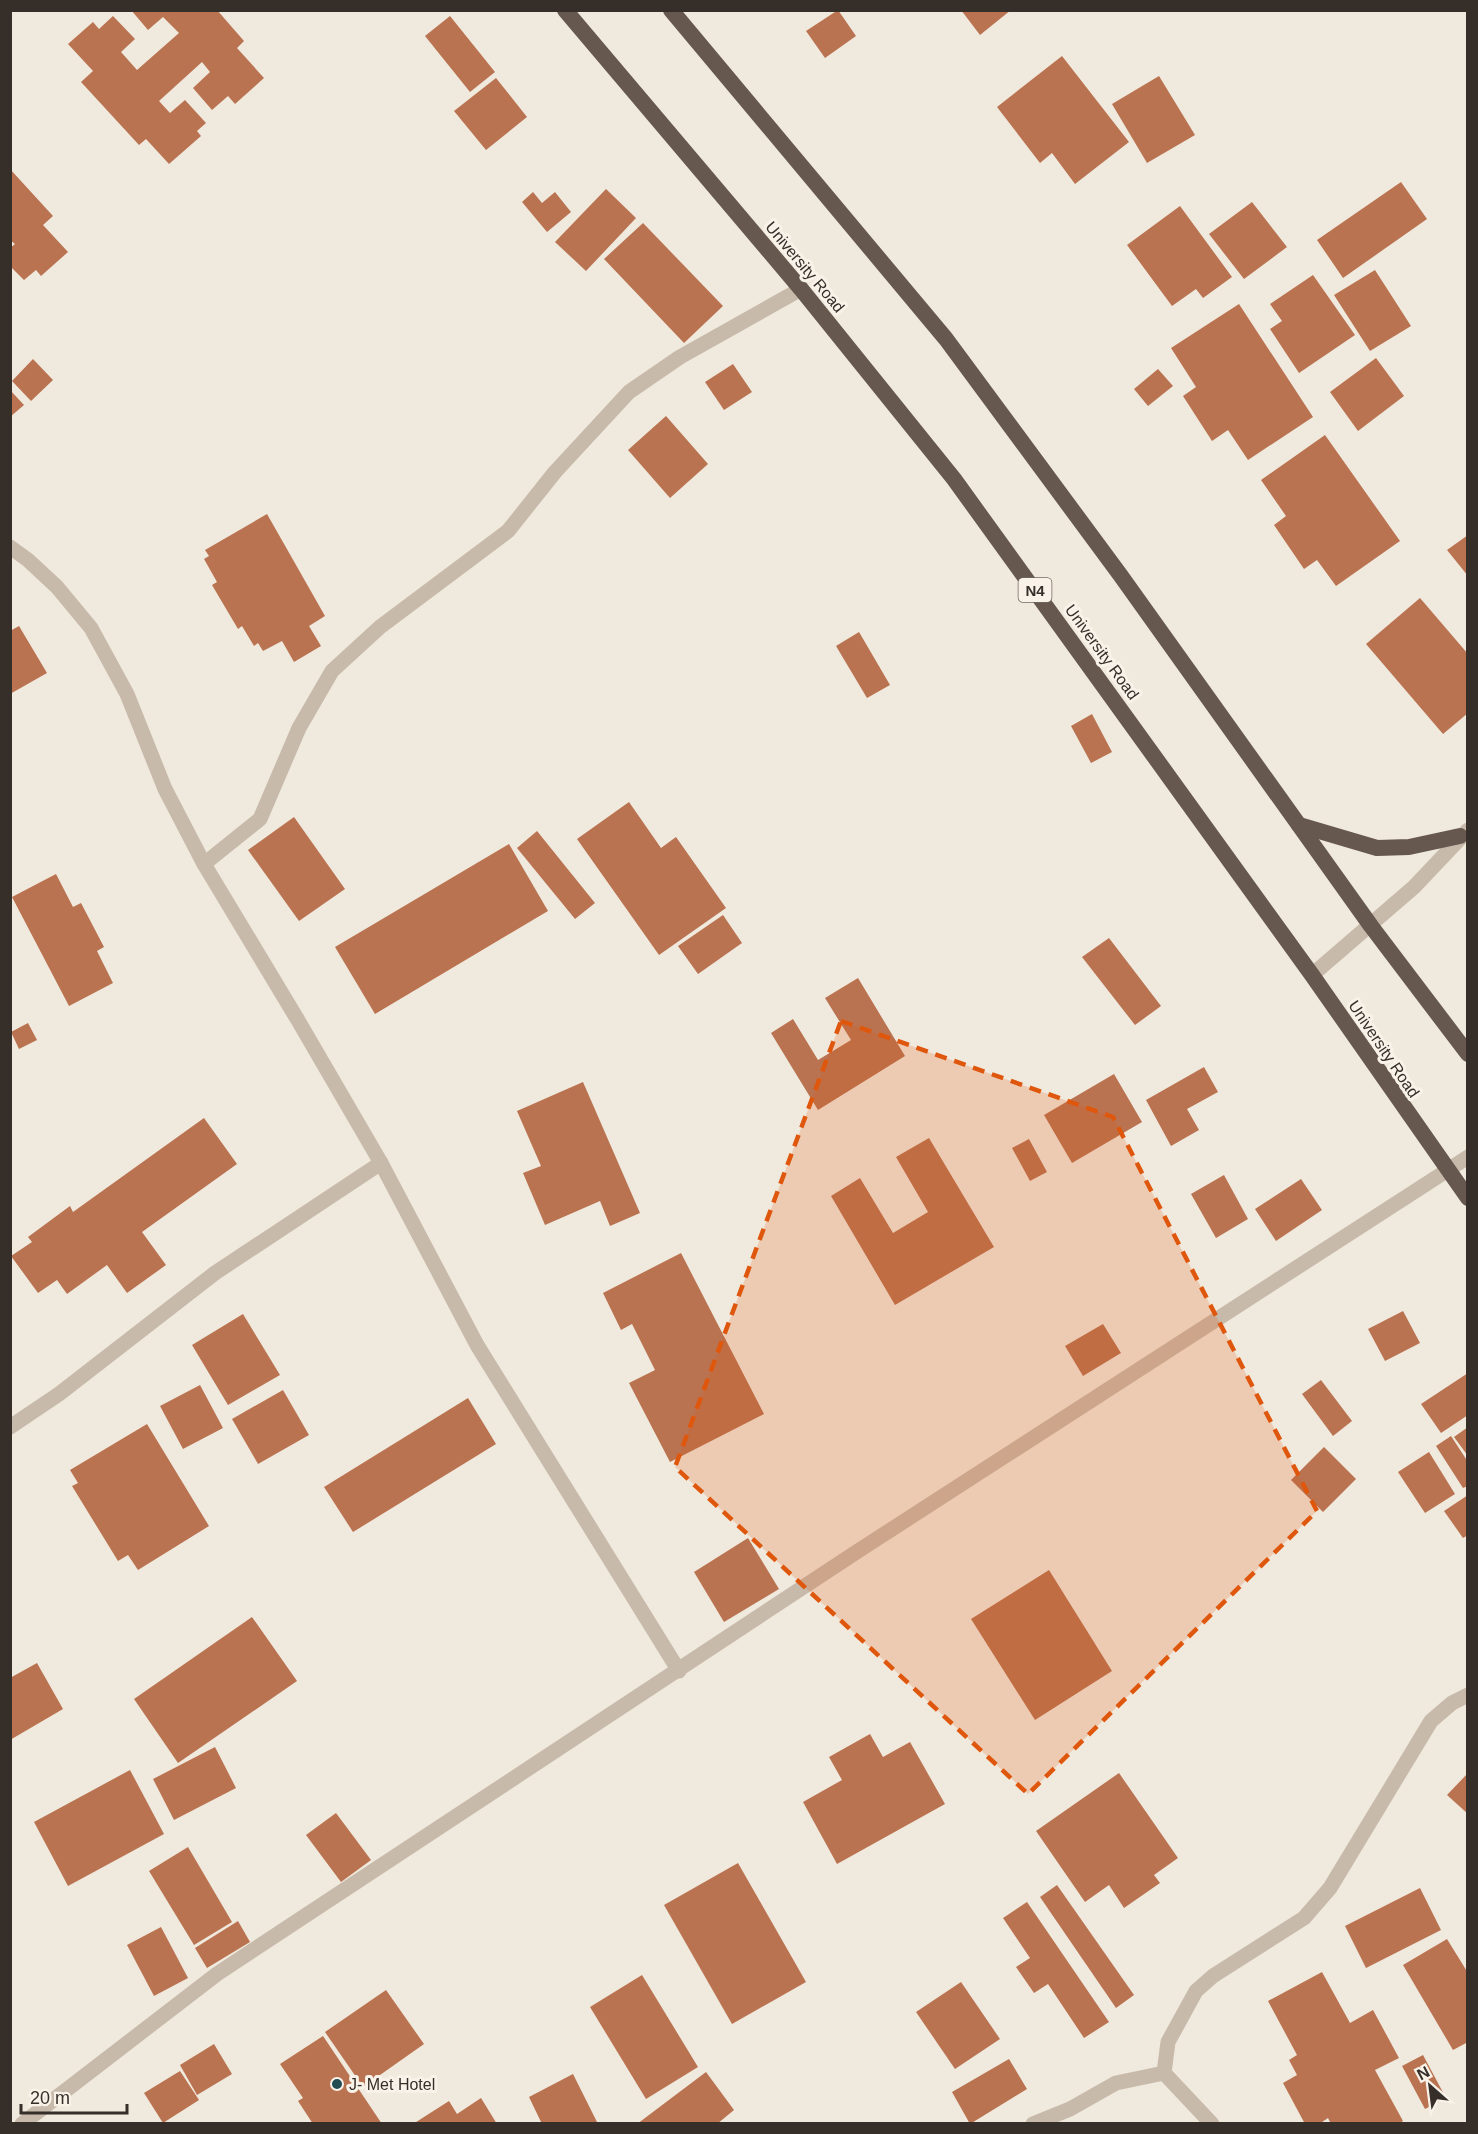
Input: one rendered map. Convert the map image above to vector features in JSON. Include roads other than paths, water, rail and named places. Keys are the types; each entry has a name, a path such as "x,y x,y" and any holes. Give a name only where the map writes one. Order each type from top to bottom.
{"highway":[{"name":"University Road","path":"565,10 801,289 954,479 1312,975 1467,1198"},
{"path":"671,10 946,339 1121,576 1371,926 1467,1054"},
{"path":"1299,825 1377,848 1409,847 1464,833"}],"street":[{"path":"204,864 260,819 299,728 332,671 380,627 508,531 555,472 629,392 680,357 801,289"},
{"path":"10,547 57,587 91,628 127,694 165,789 204,864 381,1163 477,1345 679,1671"},
{"path":"1312,975 1414,887 1464,833"},
{"path":"22,2124 217,1974 868,1545 1467,1157"},
{"path":"10,1427 59,1394 215,1273 381,1163"},
{"path":"1207,2122 1164,2073 1168,2042 1196,1991 1213,1976 1304,1918 1330,1888 1431,1721 1452,1703 1467,1695"},
{"path":"1033,2124 1070,2109 1116,2083 1164,2073"}],"place":[{"name":"J- Met Hotel","path":"337,2084"}]}
